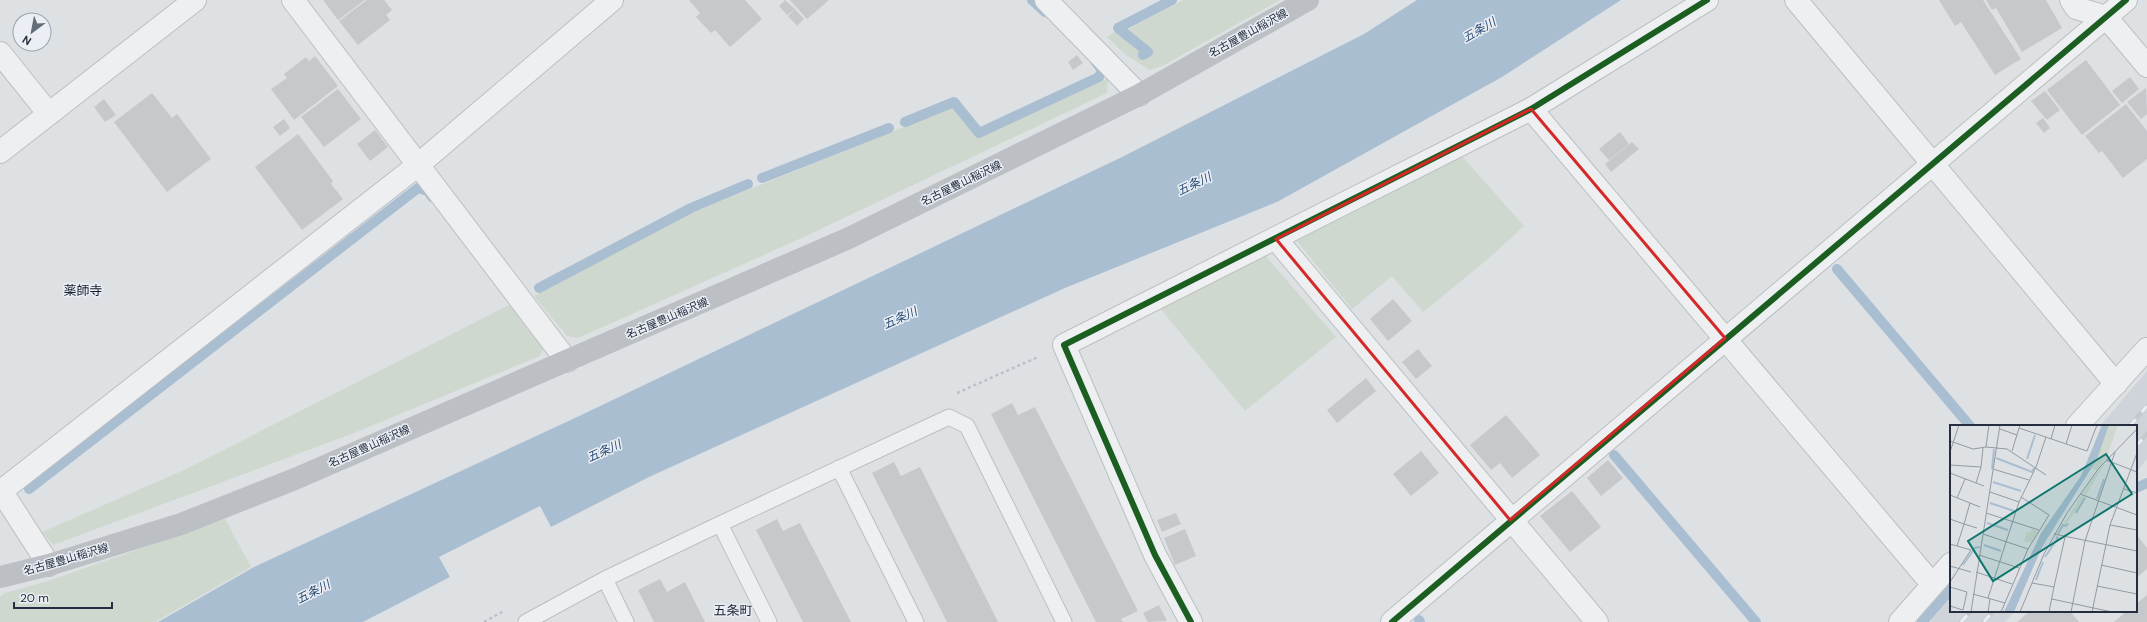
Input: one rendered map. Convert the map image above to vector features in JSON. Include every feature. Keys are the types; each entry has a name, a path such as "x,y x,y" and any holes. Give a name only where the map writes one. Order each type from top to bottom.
{"main road":[{"name":"名古屋豊山稲沢線","path":"0,576 50,565 181,524 295,479 849,238 1139,95 1308,0"}],"street":[{"path":"0,152 195,0"},
{"path":"293,0 567,360"},
{"path":"50,565 1,490 418,165 612,0"},
{"path":"1046,0 1139,95"},
{"path":"1191,622 1154,555 1064,345 1276,239 1531,108 1707,0"},
{"path":"1796,0 2116,384"},
{"path":"2071,0 2076,8 2106,17 2147,66"},
{"path":"1392,622 1510,520 2126,0"},
{"path":"0,53 49,114"},
{"path":"1531,108 1932,584"},
{"path":"1276,239 1597,622"},
{"path":"2079,425 2147,349"},
{"path":"1900,622 1950,565"}],"lane":[{"path":"526,622 605,579 949,417 967,426 1064,622"},
{"path":"839,468 916,622"},
{"path":"720,524 769,622"},
{"path":"605,579 626,622"}],"highlighted area":[{"path":"1531,109 1725,338 1510,520 1276,239"}],"shaded area":[{"path":"1183,0 1280,0 1164,65 1150,70 1126,55 1107,37 1116,31 1144,53 1139,54 1142,58 1152,54 1125,31"},
{"path":"1108,78 1107,93 804,237 578,338 567,336 534,296 694,212 953,107 978,137"},
{"path":"1459,153 1524,226 1488,259 1423,312 1392,276 1352,309 1296,240"},
{"path":"1264,254 1336,337 1245,411 1158,306"},
{"path":"515,302 546,343 540,356 354,433 53,545 42,532 182,471"},
{"path":"2147,371 2147,459 2137,471 2137,425 2101,425"},
{"path":"225,519 251,567 155,622 0,622 0,597 5,593 48,581"},
{"path":"1950,595 1950,612 2014,612 2005,622 1927,622"}],"water":[{"name":"五条川","path":"1417,0 1621,0 1502,77 1277,202 1065,288 649,477 551,527 540,506 439,557 450,577 363,622 158,622 254,567 575,418 1122,157 1364,34"}],"building":[{"path":"323,0 365,0 338,20"},
{"path":"367,0 384,0 392,10 386,15 390,20 358,45 339,21"},
{"path":"689,0 745,0 762,19 730,47 715,30 711,33 696,17 700,13"},
{"path":"785,0 795,9 787,15 779,6"},
{"path":"790,0 829,0 807,19"},
{"path":"1939,0 1983,0 2021,59 1995,75 1961,22 1955,26"},
{"path":"1986,0 2046,0 2062,28 2022,52 1996,8 1992,10"},
{"path":"795,9 804,19 797,26 788,16"},
{"path":"1077,55 1083,63 1073,70 1068,62"},
{"path":"315,56 338,86 294,120 271,89 287,78 284,74 306,57 309,61"},
{"path":"2086,60 2120,105 2082,135 2047,90"},
{"path":"2130,77 2139,89 2122,103 2112,91"},
{"path":"2146,88 2147,114 2141,119 2127,102"},
{"path":"338,89 361,119 324,147 301,117"},
{"path":"2045,91 2060,110 2047,120 2031,101"},
{"path":"152,93 172,118 177,114 211,159 167,192 114,122"},
{"path":"104,99 116,115 105,122 94,107"},
{"path":"2126,104 2147,131 2147,159 2123,178 2102,151 2099,153 2085,136"},
{"path":"2043,118 2050,128 2044,133 2036,123"},
{"path":"284,119 290,128 280,136 273,127"},
{"path":"375,130 388,147 370,161 357,144"},
{"path":"1620,132 1629,144 1609,160 1599,149"},
{"path":"298,134 333,181 331,184 343,199 302,230 255,167"},
{"path":"1632,142 1639,149 1611,172 1605,164"},
{"path":"1393,299 1412,321 1388,341 1370,319"},
{"path":"1418,349 1432,366 1416,379 1402,362"},
{"path":"1366,378 1376,391 1337,423 1327,410"},
{"path":"1012,403 1018,415 1035,407 1138,611 1121,619 1123,622 1096,622 991,414"},
{"path":"1506,415 1540,455 1512,478 1500,463 1491,470 1470,445"},
{"path":"1421,451 1439,473 1411,496 1393,474"},
{"path":"1608,460 1623,478 1601,496 1587,478"},
{"path":"894,462 901,476 920,467 998,622 947,622 872,473"},
{"path":"1572,491 1601,527 1570,552 1540,516"},
{"path":"1176,513 1181,524 1162,532 1157,520"},
{"path":"777,519 783,531 800,523 851,622 803,622 756,530"},
{"path":"1185,529 1196,556 1175,565 1164,538"},
{"path":"2137,535 2147,548 2147,569 2137,577"},
{"path":"660,579 667,592 685,582 705,622 654,622 638,590"},
{"path":"2147,595 2147,622 2114,622 2126,612 2137,612 2137,603"},
{"path":"1159,605 1167,621 1148,622 1143,613"},
{"path":"2029,612 2071,612 2079,622 2017,622"}],"waterway":[{"path":"1032,0 1045,12"},
{"path":"1143,55 1148,52 1118,28 1172,0"},
{"path":"905,122 954,102 979,133 1099,77 1102,70 1095,61"},
{"path":"762,178 889,128"},
{"path":"539,288 691,208 748,184"},
{"path":"29,489 418,188 428,191 432,197"},
{"path":"1837,269 1969,425"},
{"path":"1614,455 1756,622"},
{"path":"2137,488 2147,483"},
{"path":"1922,622 1950,590"}],"railway":[{"path":"2131,425 2147,406"},
{"path":"2137,445 2147,434"},
{"path":"1961,622 1970,612"},
{"path":"1984,622 1992,612"}],"cycle path":[{"path":"1191,622 1155,555 1064,345 1531,109 1707,0"},
{"path":"1392,622 2126,0"}],"district":[{"name":"薬師寺","path":"83,290"},
{"name":"五条町","path":"733,610"}]}
